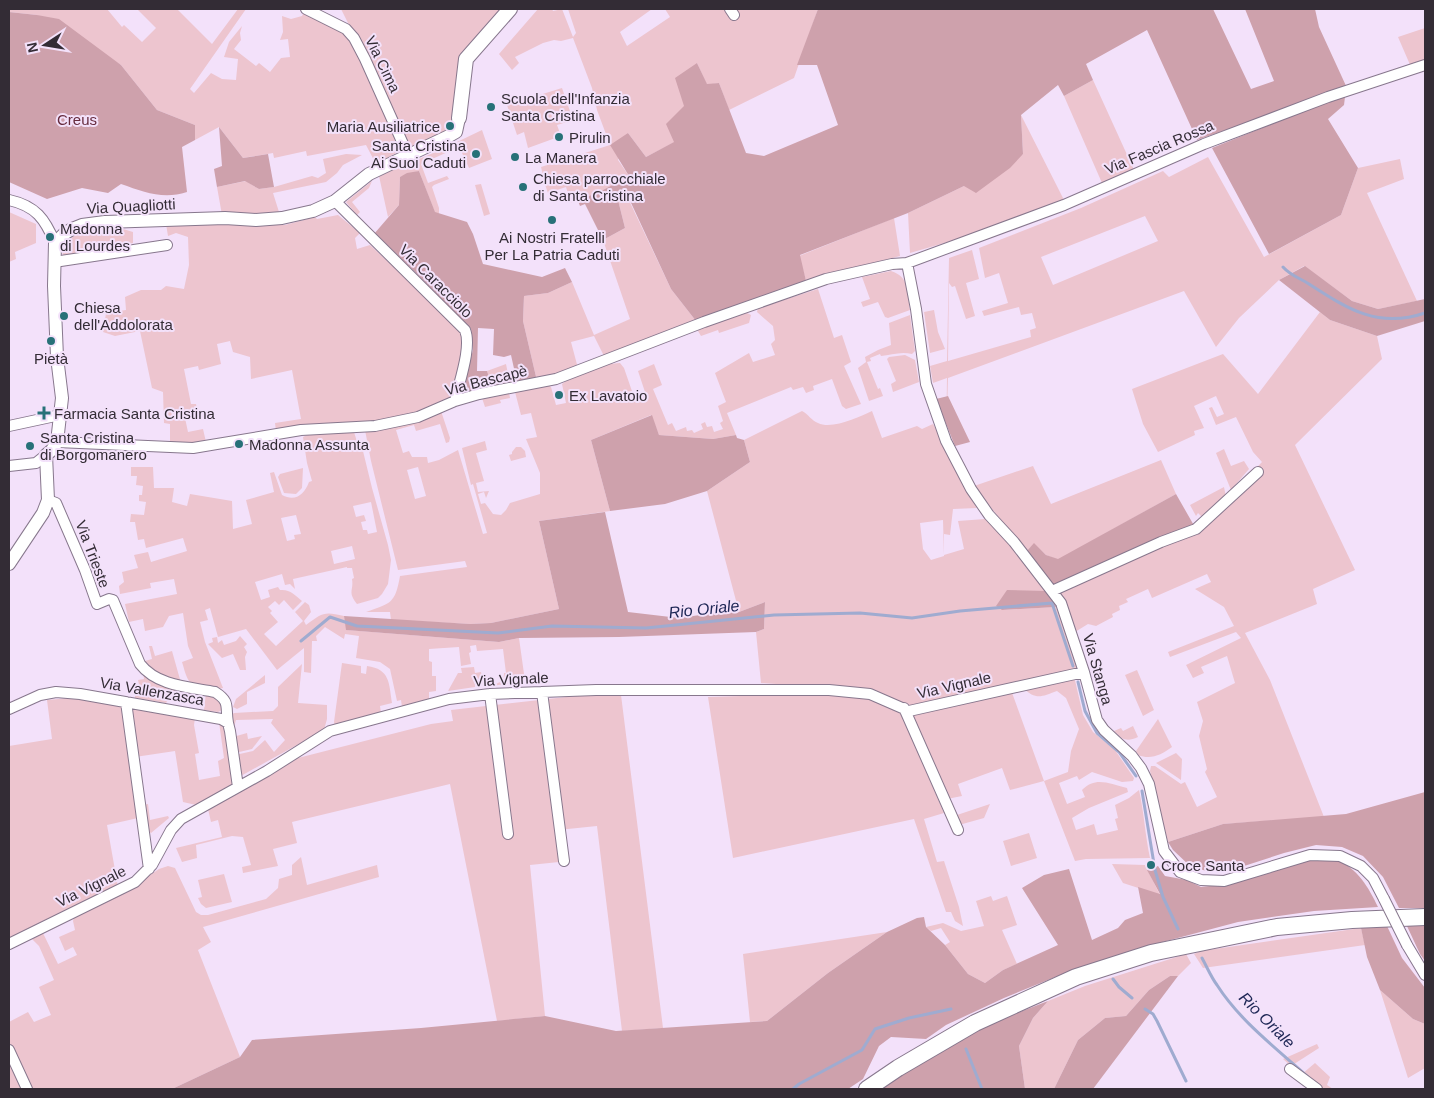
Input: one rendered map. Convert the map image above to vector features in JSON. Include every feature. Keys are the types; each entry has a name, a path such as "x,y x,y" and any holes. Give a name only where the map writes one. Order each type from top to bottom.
{"highway":[{"path":"867,1089 898,1068 975,1023 1076,977 1151,953 1277,927 1352,920 1425,917"}],"main road":[{"path":"459,118 466,59 510,9"}],"street":[{"name":"Via Cima","path":"306,9 346,29 354,38 408,155"},
{"name":"Via Fascia Rossa","path":"907,263 1064,205 1204,144 1328,97 1425,65"},
{"name":"Via Quagliotti","path":"55,244 64,234 72,229 82,225 105,222 225,218 256,220 282,218 313,211 335,201 369,174 456,132 459,118"},
{"path":"9,200 34,210 44,220 55,244 54,286 57,357 62,398 57,442 52,450 36,463 9,466"},
{"name":"Via Caracciolo","path":"335,201 465,330 467,347 455,401"},
{"path":"54,262 167,245"},
{"name":"Via Bascapè","path":"57,442 193,448 301,430 375,426 418,417 455,401 479,394 556,379 704,322 826,279 892,264 907,263"},
{"name":"Via Stanga","path":"907,263 916,310 926,384 946,441 971,489 1061,603 1084,672 1097,720 1104,730 1132,756 1149,784 1164,852 1180,872 1201,880 1224,881 1310,855 1340,856 1361,866 1373,878 1406,945 1425,975"},
{"path":"9,426 60,415"},
{"path":"9,564 43,513 48,500 46,455"},
{"path":"1052,591 1160,542 1196,530 1258,472"},
{"name":"Via Trieste","path":"48,500 56,503 85,570 97,604 109,599 113,600 140,664 146,672 167,682 215,692 227,703 228,723"},
{"name":"Via Vignale","path":"9,944 135,882 149,869 171,830 181,819 267,771 330,731 449,699 490,694 596,690 829,690 870,694 910,711 1084,672"},
{"name":"Via Vallenzasca","path":"9,709 40,696 56,692 221,719 228,723"},
{"path":"542,692 564,861"},
{"path":"490,694 508,834"},
{"path":"126,702 149,869"},
{"path":"904,708 958,830"},
{"path":"228,723 238,787"},
{"path":"9,1050 27,1089"},
{"path":"1290,1069 1317,1089"}],"shaded area":[{"path":"9,9 107,9 122,27 124,25 142,42 156,28 137,9 177,9 212,44 238,9 246,9 190,89 194,93 211,73 222,79 236,80 238,59 224,57 229,42 242,26 241,40 234,49 256,66 259,63 270,72 281,58 290,57 288,39 280,40 283,32 282,16 291,19 302,16 304,12 342,32 355,48 389,123 382,127 385,133 392,130 398,152 376,164 366,145 307,156 306,151 274,158 273,153 243,158 219,127 195,140 195,125 157,110 121,65 37,15 9,12"},
{"path":"341,9 502,9 461,60 452,128 410,147"},
{"path":"538,9 552,9 553,11 562,9 573,37 576,33 568,9 652,9 620,32 627,46 670,17 665,9 818,9 794,78 729,110 719,83 707,85 697,63 675,142 646,157 628,133 618,160 629,176 582,199 579,196 574,196 571,203 566,187 548,193 541,167 610,145 597,110 592,88 573,38 543,43 515,57 519,63 512,70 499,54"},
{"path":"1425,28 1425,62 1411,67 1398,37"},
{"path":"1093,80 1134,170 1102,183 1064,96"},
{"path":"562,88 573,120 557,125 561,136 528,148 524,132 517,135 507,105"},
{"path":"1021,115 1064,200 965,237 910,253 908,213 964,186 1023,154"},
{"path":"482,130 492,159 469,168 457,142"},
{"path":"452,145 450,151 421,164 428,183 447,176 449,179 432,187 439,213 435,213 419,171 400,177 399,205 388,217 379,176"},
{"path":"346,154 362,155 343,165 326,182 273,193 279,212 222,215 217,187 246,181 259,189 274,187 312,176 318,178 326,173 323,159"},
{"path":"1208,157 1264,257 1341,215 1358,168 1400,159 1404,179 1367,193 1417,301 1378,309 1352,301 1304,266 1279,280 1239,318 1216,347 1184,291 948,378 946,449 977,508 953,509 950,535 944,534 944,555 964,549 958,521 985,519 1015,549 1047,591 1002,610 1056,607 1078,665 1074,670 911,707 888,696 861,690 761,683 756,632 764,629 765,602 739,612 707,491 750,462 744,440 802,411 816,422 831,425 845,422 872,411 882,438 917,426 922,429 933,424 946,447 947,378 933,383 930,366 947,361 949,258 972,250 979,279 966,283 975,316 966,319 955,286 952,287 949,283 948,361 1031,337 1030,330 1036,328 1032,313 1021,315 1019,307 984,316 982,311 1008,303 999,273 985,278 979,248 1081,208 1163,171 1169,177","holes":["1145,216 1158,241 1053,285 1041,257","943,520 944,556 931,560 923,549 920,523"]},
{"path":"372,181 369,188 352,202 360,212 357,215 346,202"},
{"path":"481,184 490,214 484,216 475,185"},
{"path":"625,192 671,289 696,321 604,356 594,336 571,342 579,372 537,381 523,321 524,296 548,293 572,282 594,335 630,319 603,240 625,228 618,200"},
{"path":"9,212 36,224 36,243 15,252 16,259 9,262"},
{"path":"338,215 360,233 355,238 357,249 370,245 462,330 464,348 449,402 385,420 276,431 275,423 301,419 292,370 251,379 250,357 233,352 230,341 217,344 221,364 199,370 198,366 184,369 191,404 196,404 198,415 185,418 188,432 203,429 206,442 170,447 170,424 164,423 163,392 152,388 140,331 115,336 103,332 106,313 126,310 125,297 141,290 161,290 166,286 184,289 189,265 188,237 176,233 168,236 166,224 285,225 315,217 317,219"},
{"path":"894,218 900,256 806,281 799,256"},
{"path":"94,229 123,229 133,232 133,243 63,257 62,249 72,238 79,233"},
{"path":"891,271 902,277 905,281 910,310 888,318 885,317 878,302 863,307 861,302 870,299 862,277"},
{"path":"818,289 834,338 842,335 851,362 844,366 861,404 846,409 842,406 832,379 813,386 814,390 806,393 803,387 793,390 791,387 727,413 736,435 713,439 659,435 651,415 591,440 610,511 539,521 559,609 491,623 470,624 391,620 390,612 366,612 381,607 394,597 400,576 467,567 465,561 398,570 365,430 441,411 450,438 449,442 446,443 440,424 416,431 414,425 396,430 403,453 409,451 412,457 427,457 428,463 439,460 458,450 483,534 487,533 473,484 471,485 462,448 485,441 487,450 476,453 484,481 476,483 478,492 489,491 486,498 484,492 478,494 481,504 485,503 493,514 501,515 510,503 540,494 540,473 526,439 537,437 531,413 521,415 515,392 547,384 551,387 556,405 566,403 562,384 590,370 620,363 624,368 634,397 645,392 638,371 654,364 662,385 653,389 668,425 672,423 676,431 686,427 687,431 692,430 694,433 703,429 701,424 705,422 707,427 712,426 714,432 723,429 720,423 723,421 718,406 726,402 715,373 749,353 753,362 775,355 771,344 775,340 773,326 757,312 758,308","holes":["418,467 426,496 415,499 407,470"]},
{"path":"934,310 938,332 945,349 930,353 924,312"},
{"path":"1320,312 1330,320 1377,336 1382,359 1295,445 1355,570 1313,589 1317,604 1245,633 1270,680 1324,817 1223,824 1168,842 1150,771 1151,766 1155,766 1181,784 1185,782 1197,807 1217,797 1205,772 1207,769 1199,736 1203,721 1197,702 1235,683 1227,656 1201,667 1204,673 1193,678 1186,665 1241,638 1236,632 1170,657 1168,652 1234,626 1224,607 1195,589 1211,582 1207,574 1152,598 1148,589 1126,599 1128,602 1119,606 1120,610 1112,614 1113,617 1096,626 1088,624 1075,632 1057,590 1198,529 1262,462 1253,452 1236,417 1216,425 1209,408 1212,407 1217,417 1224,414 1216,396 1194,406 1204,428 1194,431 1195,435 1158,452 1143,424 1132,389 1223,354 1258,394"},
{"path":"747,313 751,315 749,323 719,333 718,330 701,336 698,331 699,328"},
{"path":"910,315 915,351 912,354 900,353 881,356 880,354 870,358 871,361 867,362 878,389 880,388 883,396 869,401 858,368 866,362 865,357 891,345 889,323"},
{"path":"905,355 915,360 919,382 893,392 891,384 896,381 887,359 889,357"},
{"path":"506,364 508,374 515,373 520,384 494,392 487,371"},
{"path":"509,393 510,398 500,400 501,403 485,407 482,398"},
{"path":"354,432 359,448 362,447 391,560 388,584 378,598 357,604 352,594 352,579 354,578 352,568 347,567 293,579 295,589 290,584 285,585 282,574 255,582 261,600 270,597 268,590 278,587 280,590 287,590 302,601 293,610 284,600 279,605 275,601 268,607 272,611 270,613 278,622 264,634 276,646 303,621 295,612 305,602 309,605 311,612 304,621 306,625 327,613 344,616 347,630 499,642 519,638 525,681 492,686 502,681 504,673 506,673 503,649 477,651 476,645 470,646 471,664 461,666 459,647 429,649 429,661 432,662 432,676 436,676 436,691 429,692 429,700 402,707 401,700 397,701 390,669 380,662 356,658 359,636 345,634 344,639 325,627 316,636 317,641 312,641 311,673 304,672 304,648 277,670 246,629 218,637 210,608 205,610 208,620 200,622 205,642 223,688 206,688 190,682 184,670 182,662 193,658 188,646 183,613 169,616 163,627 145,631 143,619 129,622 125,604 177,594 174,579 150,583 151,588 120,594 119,586 124,582 122,572 138,568 134,555 148,552 151,562 187,551 183,538 146,548 144,539 138,540 135,522 130,522 131,514 144,515 146,502 139,501 139,495 142,495 143,486 136,485 137,476 131,476 131,467 153,467 154,488 174,488 172,502 187,506 190,494 232,501 233,529 252,524 246,500 274,492 270,473 274,472 282,495 291,498 302,494 309,482 312,481 303,437 309,434","holes":["371,502 377,532 368,534 367,530 363,530 361,522 366,521 364,515 356,517 353,506","296,515 301,534 294,535 295,539 287,541 281,518","352,546 355,559 334,564 331,551"]},
{"path":"516,447 521,447 525,451 526,457 511,461 509,455 512,454"},
{"path":"1224,449 1231,466 1244,461 1249,469 1231,490 1216,453"},
{"path":"1161,460 1176,494 1058,560 1046,555 1034,544 1026,552 974,486 1033,466 1051,504"},
{"path":"303,468 302,488 296,494 284,493 278,477 280,474"},
{"path":"1224,487 1226,497 1203,518 1198,513 1196,516 1190,505"},
{"path":"240,636 247,644 244,647 247,652 245,657 246,670 240,670 233,654 222,658 208,644 213,642 212,638 217,637 218,643 222,640 224,645 236,641"},
{"path":"149,646 152,646 155,656 172,651 181,683 169,680 141,662 152,659"},
{"path":"342,663 361,666 361,673 366,674 367,666 380,670 389,683 392,703 380,706 381,713 335,726"},
{"path":"302,664 298,703 327,705 327,719 324,730 239,777 235,755 253,751 265,740 274,752 285,740 271,723 273,719 236,720 234,727 232,727 229,716 234,713 273,711 278,706 278,687"},
{"path":"474,667 475,673 481,672 483,683 475,685 475,687 448,691 458,673 462,673 461,668"},
{"path":"1137,670 1154,710 1143,716 1125,675"},
{"path":"143,671 177,688 166,703 135,698 135,695 145,695 140,689 138,680 144,679"},
{"path":"265,675 265,683 247,692 247,704 237,709 233,707 236,699"},
{"path":"1074,676 1083,715 1093,732 1115,750 1134,778 1133,781 1122,782 1092,772 1079,780 1077,776 1059,783 1067,804 1085,797 1082,790 1092,783 1103,782 1127,788 1128,792 1089,808 1072,818 1076,830 1094,824 1097,835 1118,830 1115,819 1118,818 1115,805 1139,790 1150,858 1086,859 1075,861 1044,781 1068,772 1071,751 1079,729 1066,698 1057,691 1047,695 1035,696 1023,688"},
{"path":"1011,690 1044,781 1010,790 1002,768 958,784 962,796 947,799 910,716 913,713"},
{"path":"206,693 217,698 222,710 218,712 204,710"},
{"path":"584,695 621,695 663,1028 622,1031 597,826 558,830 559,862 530,865 545,1016 497,1021 450,784 292,822 297,843 273,849 278,866 243,873 242,867 251,865 243,837 232,836 196,845 197,858 182,862 176,848 222,837 218,820 211,822 208,809 298,758 431,724 453,721 451,710"},
{"path":"853,695 871,699 901,712 944,813 924,819 937,862 944,861 963,926 955,921 951,912 946,912 914,819 733,858 708,697"},
{"path":"80,697 124,705 138,818 107,825 118,887 9,942 9,746 52,739 47,700"},
{"path":"131,708 195,718 194,725 199,753 195,754 199,780 220,776 218,761 224,758 219,722 225,723 235,784 196,805 183,802 175,751 135,757"},
{"path":"1158,719 1172,747 1156,756 1138,755 1136,751"},
{"path":"1133,726 1138,737 1134,739 1125,739 1114,731 1121,728 1123,731"},
{"path":"247,733 248,739 262,736 252,749 235,753 233,737"},
{"path":"1176,753 1182,759 1181,780 1156,763"},
{"path":"148,804 150,820 168,816 169,818 151,833 146,830 143,805"},
{"path":"990,804 984,818 959,825 954,816"},
{"path":"1029,833 1037,858 1011,866 1003,841"},
{"path":"301,857 307,885 377,865 379,877 203,927 211,942 198,950 240,1057 172,1089 9,1089 9,1022 28,1012 34,1022 51,1015 39,987 54,980 39,946 29,936 42,931 58,964 77,955 73,947 65,951 59,937 75,930 74,917 137,884 159,869 168,866 175,868 196,912 201,915 208,915 266,899 278,888 279,879 292,875 292,865"},
{"path":"1112,864 1145,865 1160,895 1123,883"},
{"path":"224,874 232,902 206,908 198,898 202,897 198,880"},
{"path":"991,896 993,901 1007,896 1017,925 1002,930 1017,964 1003,970 985,983 968,974 945,945 950,942 941,928 931,931 926,927 943,923 961,931 984,926 976,901"},
{"path":"1361,928 1365,945 1203,968 1194,954 1201,951"},
{"path":"887,932 828,973 767,1021 750,1022 743,954"},
{"path":"1186,954 1191,963 1178,976 1170,976 1149,990 1126,1016 1105,1018 1078,1040 1054,1089 1025,1089 1019,1046 1033,1018 1048,1001 1085,986"},
{"path":"1380,990 1413,1019 1425,1024 1425,1068 1408,1078"},
{"path":"1317,1044 1319,1048 1291,1066 1283,1059"},
{"path":"1315,1063 1330,1077 1327,1085 1333,1089 1320,1089 1302,1074"}],"green space":[{"path":"818,9 1213,9 1251,89 1274,81 1245,9 1315,9 1319,27 1347,88 1197,140 1147,30 1086,64 1093,80 1064,96 1058,85 1021,115 1023,154 1010,168 976,193 964,186 908,213 800,255 806,281 696,321 671,289 626,192 618,200 625,228 603,240 585,204 580,206 576,196 582,199 629,176 610,145 628,133 646,157 674,142 666,124 684,106 675,78 697,63 707,84 719,83 746,153 764,156 838,125 817,65 797,65"},
{"name":"Creus","path":"9,12 59,19 121,65 157,110 195,125 195,140 182,147 187,192 162,195 121,184 108,193 82,188 47,199 9,182"},
{"path":"1345,97 1344,105 1328,119 1358,168 1341,215 1269,254 1212,148 1329,99"},
{"path":"219,127 243,158 268,154 274,187 259,189 245,181 217,187 214,169 222,166"},
{"path":"419,171 435,212 467,222 483,264 542,277 565,268 572,282 548,293 524,296 523,321 537,381 520,384 515,373 511,355 504,357 493,355 494,329 478,328 477,371 487,371 494,392 467,397 462,393 473,350 471,329 412,269 374,234 399,205 400,177 407,173"},
{"path":"1305,266 1352,301 1378,309 1425,299 1425,321 1377,336 1330,320 1279,280"},
{"path":"948,396 970,442 955,446 936,399"},
{"path":"652,415 659,435 713,439 736,435 737,438 744,440 750,462 707,491 665,504 610,511 591,440"},
{"path":"1176,494 1196,529 1056,588 1045,578 1026,552 1034,543 1046,555 1058,559"},
{"path":"605,512 628,612 679,618 721,612 739,612 765,602 764,629 756,632 619,637 519,638 499,642 346,630 344,616 470,624 491,623 559,609 539,521"},
{"path":"1007,590 1047,591 1054,600 1056,607 1002,610 996,606"},
{"path":"1425,792 1425,908 1399,908 1383,877 1363,856 1342,847 1316,845 1241,867 1207,871 1191,867 1173,850 1168,842 1223,824 1346,814"},
{"path":"1312,858 1336,860 1350,868 1362,879 1378,907 1314,911 1238,922 1140,948 1070,971 1004,998 946,1025 926,1039 891,1037 879,1046 863,1079 848,1089 172,1089 240,1057 252,1040 421,1028 545,1016 616,1031 767,1021 828,973 887,932 917,918 924,917 926,927 945,945 968,974 985,983 1003,970 1058,945 1022,888 1044,875 1069,869 1092,940 1118,928 1125,920 1143,913 1138,887 1160,894 1147,870 1158,866 1165,876 1187,880 1201,887 1218,885"},
{"path":"1406,924 1425,925 1425,961 1420,954"},
{"path":"1387,926 1402,958 1425,988 1425,1024 1413,1019 1380,990 1367,957 1361,928"},
{"path":"1170,976 1178,976 1093,1089 1054,1089 1078,1040 1105,1018 1126,1016 1149,990"},
{"path":"1048,1001 1033,1018 1019,1046 1025,1089 877,1089 977,1029"}],"waterway":[{"path":"1283,267 1292,275 1364,314 1393,319 1425,313"},
{"name":"Rio Oriale","path":"301,641 330,617 357,626 498,633 552,626 646,628 774,615 860,613 912,618 960,611 1052,603 1073,666"},
{"name":"Rio Oriale","path":"1078,682 1085,711 1097,733 1119,752 1136,776"},
{"name":"Rio Oriale","path":"1142,791 1155,870 1163,897 1178,929"},
{"name":"Rio Oriale","path":"1202,958 1215,982 1236,1010 1259,1034 1307,1076"},
{"path":"1113,979 1132,998"},
{"path":"793,1089 862,1050 875,1029 909,1018 951,1009"},
{"path":"1145,1009 1153,1014 1157,1021 1186,1081"},
{"path":"966,1049 982,1089"}],"place":[{"name":"Scuola dell'Infanzia Santa Cristina","path":"491,107"},
{"name":"Maria Ausiliatrice","path":"450,126"},
{"name":"Pirulin","path":"559,137"},
{"name":"Santa Cristina Ai Suoi Caduti","path":"476,154"},
{"name":"La Manera","path":"515,157"},
{"name":"Chiesa parrocchiale di Santa Cristina","path":"523,187"},
{"name":"Ai Nostri Fratelli Per La Patria Caduti","path":"552,220"},
{"name":"Madonna di Lourdes","path":"50,237"},
{"name":"Chiesa dell'Addolorata","path":"64,316"},
{"name":"Pietà","path":"51,341"},
{"name":"Ex Lavatoio","path":"559,395"},
{"name":"Farmacia Santa Cristina","path":"44,413"},
{"name":"Madonna Assunta","path":"239,444"},
{"name":"Santa Cristina di Borgomanero","path":"30,446"},
{"name":"Croce Santa","path":"1151,865"}]}
